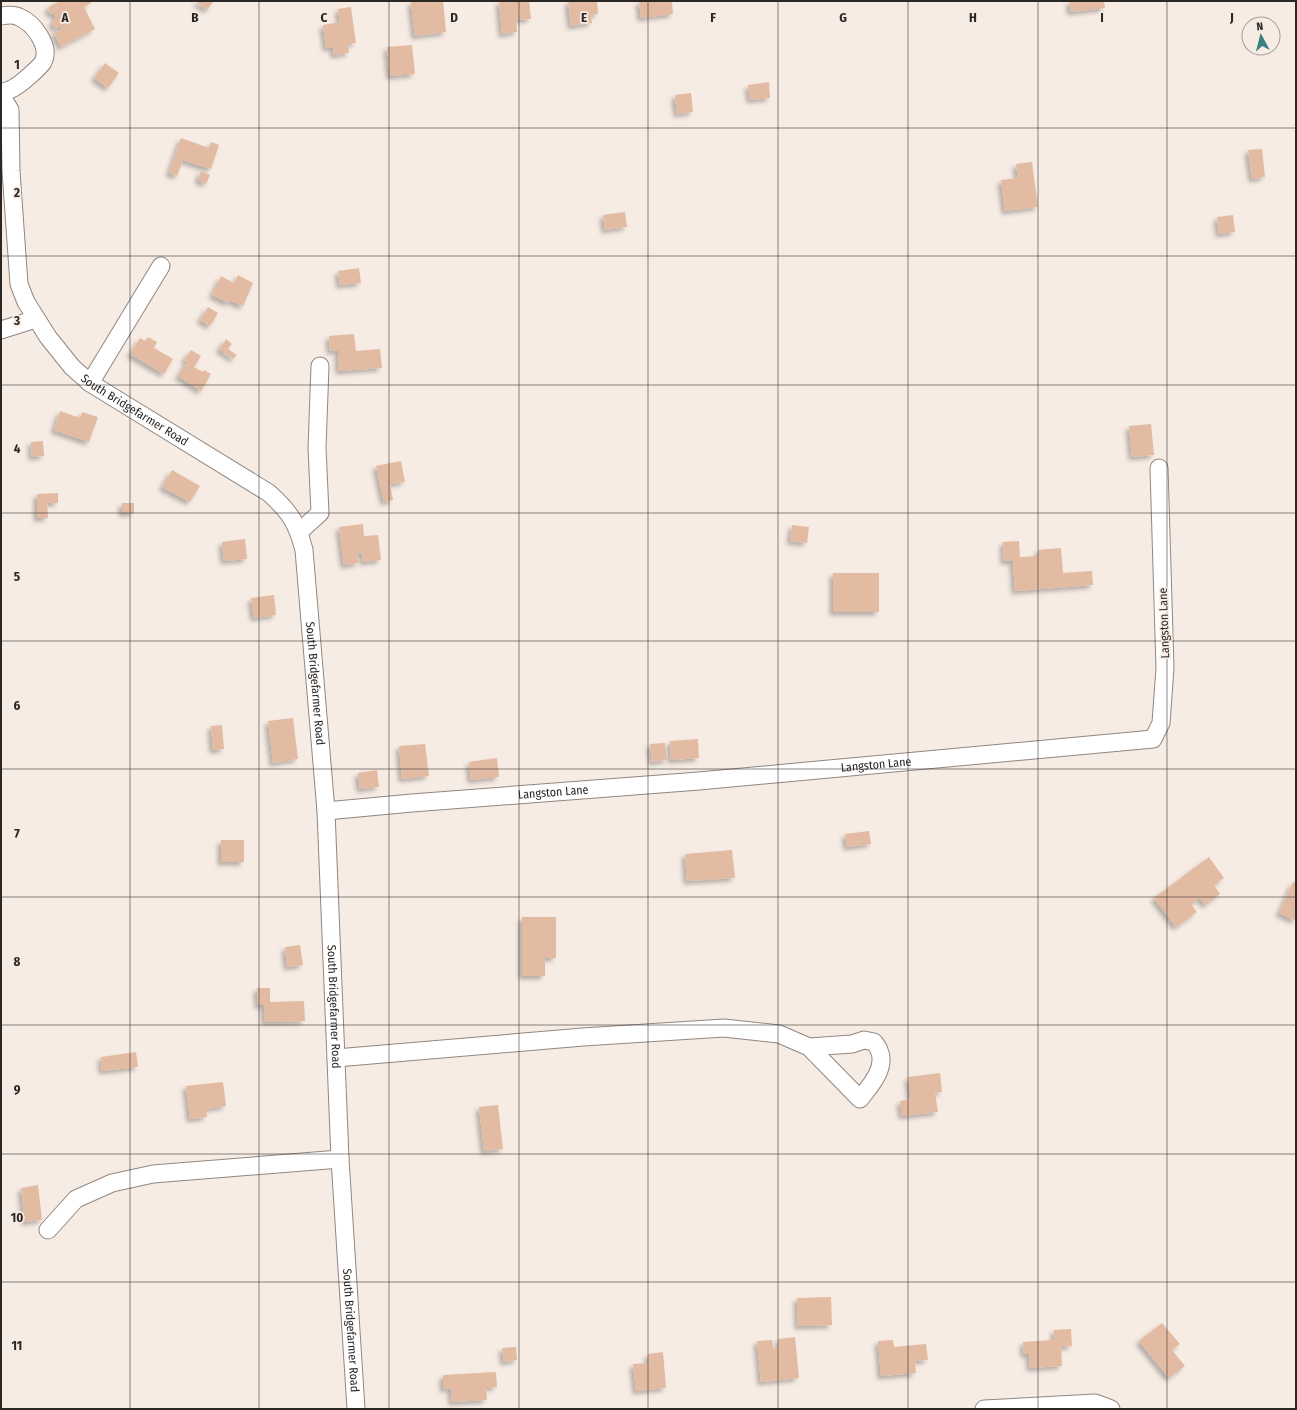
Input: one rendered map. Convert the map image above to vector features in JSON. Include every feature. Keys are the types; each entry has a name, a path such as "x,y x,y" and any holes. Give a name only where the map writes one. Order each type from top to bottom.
{"street":[{"path":"1,16 19,16 30,23 39,34 46,55 43,63 26,78 15,87 1,94"},
{"name":"South Bridgefarmer Road","path":"1,94 10,110 11,171 19,284 26,302 36,319 72,367 90,383 269,492 281,503 292,517 299,532 304,550 326,811 340,1159 356,1409"},
{"path":"90,383 161,266"},
{"path":"1,330 36,319"},
{"path":"299,532 320,513 318,448 320,366"},
{"name":"Langston Lane","path":"326,811 699,781 1153,739 1161,723 1165,668 1159,468"},
{"path":"336,1058 583,1037 724,1028 779,1034 810,1047"},
{"path":"48,1230 76,1199 112,1183 154,1174 340,1159"},
{"path":"984,1409 1095,1403 1111,1409"}],"building":[{"path":"60,1 90,1 91,3 84,7 95,29 61,47 54,33 62,29 60,26 56,29 53,26 52,23 56,18 54,14 50,13 48,10 50,6"},
{"path":"195,1 214,1 207,10"},
{"path":"443,1 446,32 415,36 411,2"},
{"path":"499,1 529,1 531,19 516,20 517,32 502,34"},
{"path":"568,1 597,1 598,14 591,15 592,23 571,26"},
{"path":"639,1 672,1 673,14 641,18"},
{"path":"1069,1 1104,1 1105,8 1071,12"},
{"path":"351,7 356,43 348,44 349,53 334,55 333,47 326,48 323,25 340,22 338,9"},
{"path":"412,45 415,74 390,76 387,47"},
{"path":"105,63 119,73 108,88 94,78"},
{"path":"769,82 770,98 750,100 748,85"},
{"path":"691,93 693,112 677,114 675,95"},
{"path":"181,138 209,148 211,142 219,145 211,169 183,160 177,176 169,173"},
{"path":"1262,149 1265,177 1252,179 1248,150"},
{"path":"1032,162 1038,207 1005,211 1001,180 1018,178 1016,164"},
{"path":"201,171 210,175 206,184 198,180"},
{"path":"625,212 627,227 605,230 603,215"},
{"path":"1233,215 1235,232 1219,234 1217,217"},
{"path":"359,268 361,283 340,285 338,271"},
{"path":"238,275 253,283 243,306 229,300 228,303 212,295 221,276 234,283"},
{"path":"208,307 218,313 210,326 200,320"},
{"path":"354,334 356,351 380,349 382,368 339,371 338,350 330,351 329,336"},
{"path":"148,337 157,342 154,348 173,359 164,374 130,354 140,338 145,341"},
{"path":"226,339 232,344 228,349 237,355 233,359 219,349"},
{"path":"191,350 201,356 194,367 211,374 201,391 178,376 187,362 184,360"},
{"path":"60,411 80,418 82,412 98,417 89,442 54,430"},
{"path":"1151,424 1154,455 1132,457 1129,426"},
{"path":"43,441 44,456 32,457 31,442"},
{"path":"401,461 405,482 390,484 393,500 384,502 376,466"},
{"path":"172,470 200,486 190,502 162,487"},
{"path":"58,493 58,503 47,503 48,518 37,518 37,494"},
{"path":"122,503 134,503 134,513 122,513"},
{"path":"363,524 364,536 378,535 381,560 363,562 362,553 357,554 359,563 344,565 339,527"},
{"path":"792,525 809,527 807,543 790,541"},
{"path":"245,539 247,559 224,561 222,542"},
{"path":"1019,541 1020,557 1038,556 1038,550 1061,548 1063,573 1092,571 1093,585 1015,591 1013,561 1004,561 1003,542"},
{"path":"833,573 879,573 879,612 833,612"},
{"path":"274,595 276,615 254,618 251,598"},
{"path":"293,718 298,759 273,763 268,721"},
{"path":"222,725 224,749 213,750 211,726"},
{"path":"698,739 699,758 671,760 670,741"},
{"path":"665,743 667,760 652,762 650,744"},
{"path":"425,744 429,776 402,779 399,746"},
{"path":"497,758 499,777 471,780 469,762"},
{"path":"377,770 379,787 360,789 358,773"},
{"path":"869,831 871,844 847,847 845,834"},
{"path":"221,840 244,840 244,862 221,862"},
{"path":"732,850 735,878 687,881 685,854"},
{"path":"1209,857 1224,878 1214,885 1220,894 1205,905 1200,898 1191,904 1197,912 1176,927 1154,898"},
{"path":"1293,882 1296,883 1296,921 1279,913"},
{"path":"522,917 556,917 556,958 545,958 545,976 522,976"},
{"path":"300,945 303,965 287,967 285,947"},
{"path":"257,988 270,988 270,1002 304,1001 305,1021 265,1022 264,1005 258,1005"},
{"path":"136,1052 138,1067 102,1071 101,1057"},
{"path":"940,1073 942,1092 935,1093 938,1112 902,1116 900,1101 911,1099 908,1077"},
{"path":"223,1082 226,1106 206,1109 207,1117 190,1119 186,1086"},
{"path":"498,1105 503,1149 484,1151 479,1107"},
{"path":"38,1185 42,1220 25,1222 21,1188"},
{"path":"831,1297 832,1325 798,1326 797,1298"},
{"path":"1162,1323 1180,1344 1172,1350 1185,1366 1169,1378 1139,1341"},
{"path":"1071,1329 1072,1346 1061,1347 1062,1366 1030,1368 1029,1354 1024,1354 1023,1342 1054,1340 1054,1330"},
{"path":"795,1337 799,1378 761,1382 757,1341 772,1340 773,1348 779,1347 778,1339"},
{"path":"893,1340 894,1347 926,1344 928,1360 915,1361 916,1373 881,1376 878,1341"},
{"path":"516,1347 517,1360 504,1362 502,1348"},
{"path":"663,1352 666,1388 636,1391 633,1364 649,1363 648,1354"},
{"path":"496,1372 497,1387 486,1388 487,1400 452,1402 451,1388 443,1389 443,1375"}]}
